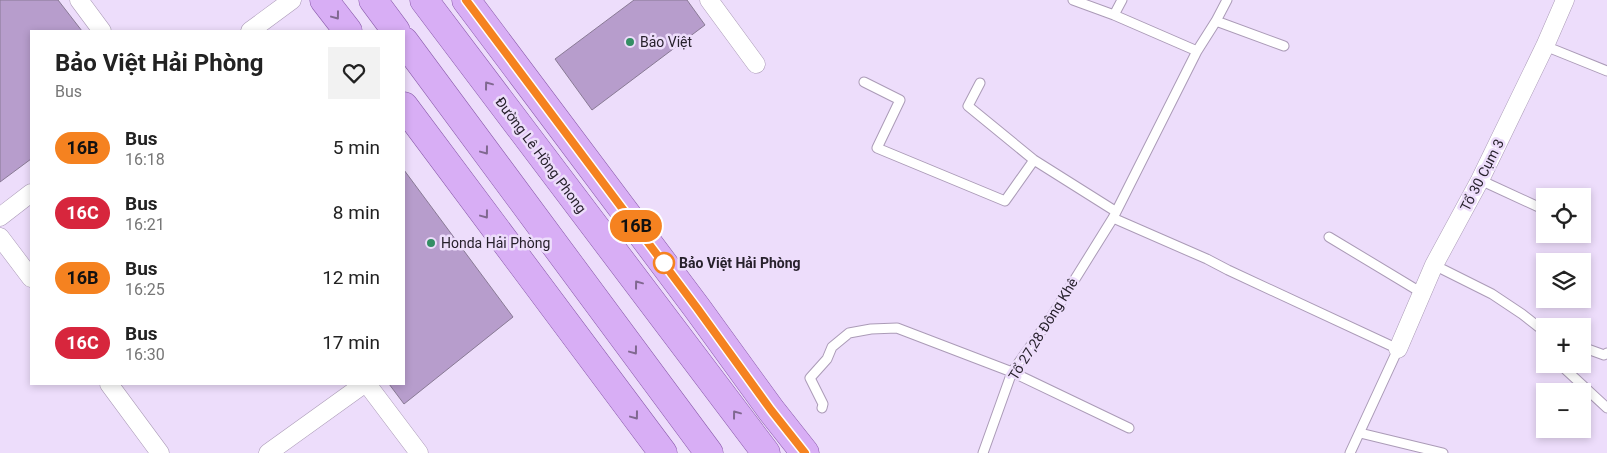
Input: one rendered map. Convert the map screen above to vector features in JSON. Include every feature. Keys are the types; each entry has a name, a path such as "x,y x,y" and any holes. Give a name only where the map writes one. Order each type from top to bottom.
{"main road":[{"path":"324,0 347,30"},
{"path":"373,0 395,30"},
{"name":"Đường Lê Hồng Phong","path":"424,0 766,453"},
{"path":"466,0 805,453"},
{"path":"405,42 710,453"},
{"path":"405,107 663,453"}],"street":[{"path":"79,0 101,30"},
{"path":"251,30 292,0"},
{"path":"709,0 756,64"},
{"name":"Tổ 30 Cụm 3","path":"1398,349 1434,264 1480,180 1545,46 1565,0"},
{"path":"0,217 30,195"},
{"path":"0,237 30,277"},
{"path":"110,385 160,453"},
{"path":"268,453 364,385"},
{"path":"366,385 419,453"}],"lane":[{"path":"1073,0 1114,15 1197,51"},
{"path":"1114,15 1122,0"},
{"name":"Tổ 27,28 Đông Khê","path":"983,453 1012,372 1052,316 1114,215 1197,51 1227,0"},
{"path":"1216,21 1284,46"},
{"path":"1545,46 1607,71"},
{"path":"864,82 900,100 877,148 1006,201 1034,160"},
{"path":"980,82 968,106 1034,160 1114,215 1398,349"},
{"path":"1480,180 1536,206"},
{"path":"1329,237 1422,293"},
{"path":"1434,264 1492,294 1536,325"},
{"path":"822,408 823,404 810,378 827,360 832,347 848,333 886,327 897,328 1012,372 1129,428"},
{"name":"Tổ 30 Cụm 3","path":"1350,453 1398,349"},
{"path":"1591,350 1604,355 1607,353"},
{"path":"1569,373 1607,408"},
{"path":"1360,433 1443,453"}],"building":[{"path":"0,0 58,0 81,30 30,30 30,160 0,182"},
{"name":"Bảo Việt","path":"634,0 687,0 705,25 592,110 555,59"},
{"name":"Honda Hải Phòng","path":"405,171 513,317 404,404 390,385 405,385"}],"bus line":[{"name":"16B","path":"466,0 805,453"}],"place":[{"name":"Bảo Việt","path":"630,42"},
{"name":"Honda Hải Phòng","path":"431,243"},
{"name":"Bảo Việt Hải Phòng","path":"664,263"}]}
